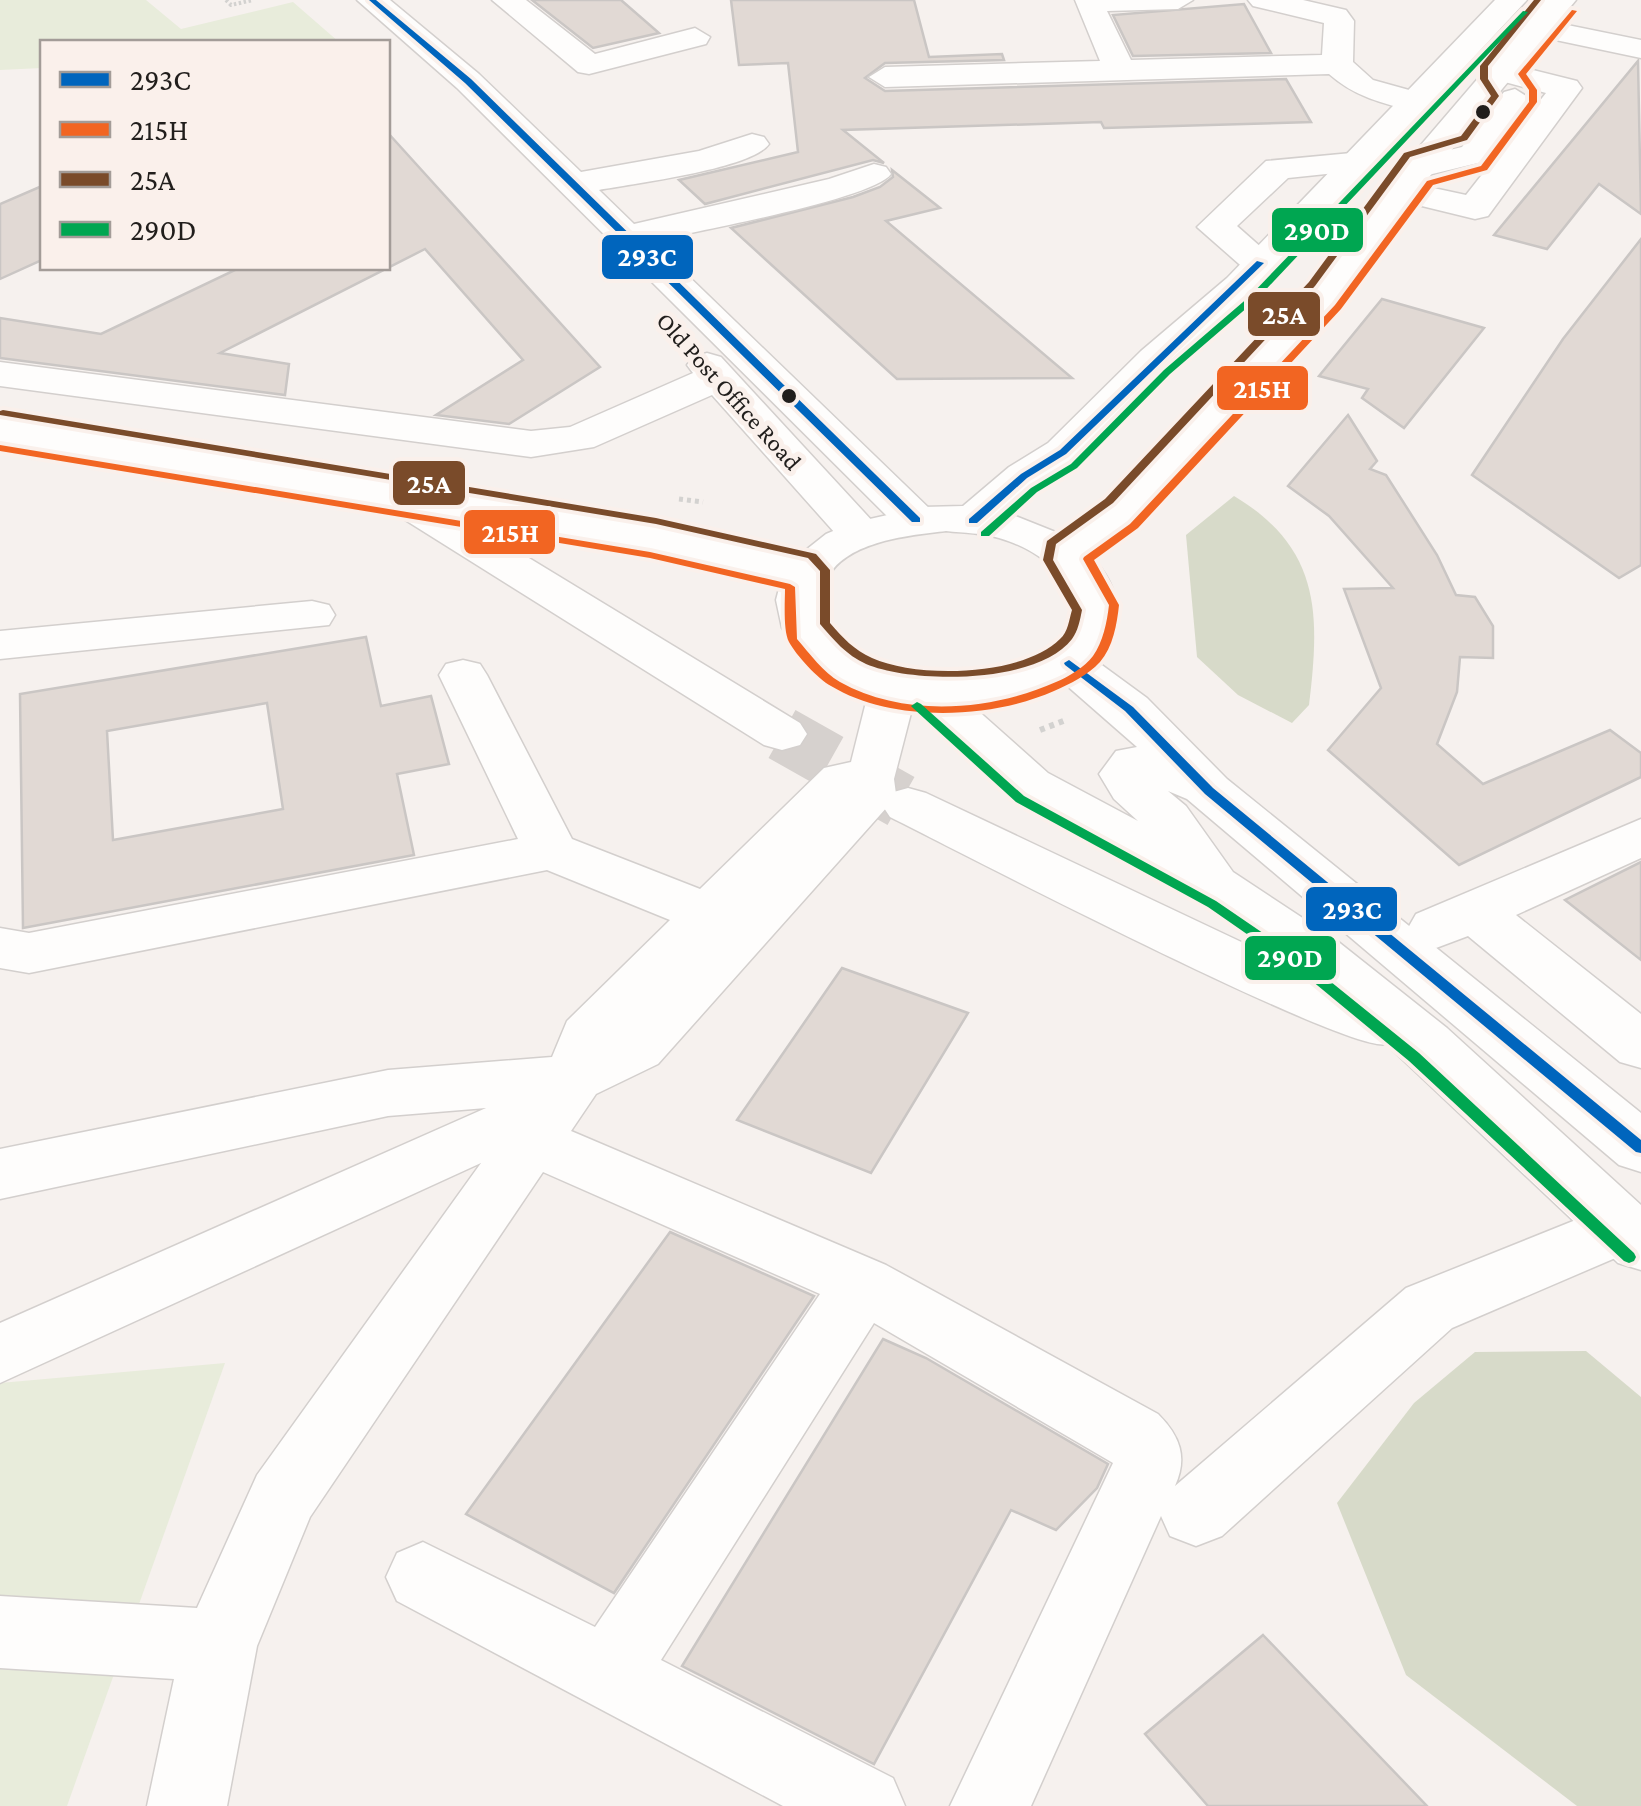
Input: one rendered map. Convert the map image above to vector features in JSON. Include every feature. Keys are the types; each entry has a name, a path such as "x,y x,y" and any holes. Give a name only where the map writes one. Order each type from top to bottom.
{"main road":[{"name":"Old Post Office Road","path":"340,0 385,40"},
{"name":"Old Post Office Road","path":"372,0 468,81 916,520"},
{"path":"507,0 589,64 695,37"},
{"path":"1119,69 1088,2 1178,0"},
{"path":"1263,0 1335,16 1340,21 1337,64"},
{"path":"973,521 1024,476 1063,452 1260,263 1362,162 1512,0"},
{"path":"1500,72 1562,0"},
{"path":"1538,28 1636,40"},
{"name":"Old Post Office Road","path":"390,45 452,100 860,533"},
{"path":"885,77 1337,64 1362,87 1416,102"},
{"path":"1410,179 1475,208 1566,88 1500,72"},
{"path":"1065,554 1121,514 1325,294 1410,179 1474,154 1518,96 1500,72"},
{"path":"575,184 706,160 752,144"},
{"path":"1260,263 1216,227 1278,168 1362,162"},
{"path":"627,236 840,187 874,174"},
{"path":"0,374 531,444 579,438 718,378"},
{"path":"0,430 653,538 808,573"},
{"path":"394,494 782,734"},
{"path":"916,520 973,521 1032,535 1065,554 1088,578 1098,605 1092,636 1068,663 1018,686 978,694 912,690 872,680 832,658 806,630 799,600 808,573 830,550 860,533 916,520"},
{"path":"0,645 312,615"},
{"path":"1068,663 1129,709 1209,790 1641,1148"},
{"path":"462,675 551,850"},
{"path":"888,790 874,771 912,690"},
{"path":"912,690 1030,785 1222,889 1316,954 1426,1044 1632,1236 1428,1308 1196,1513"},
{"path":"1209,790 1168,769 1134,764 1124,774 1132,788 1168,818 1222,889"},
{"path":"187,1806 219,1646 282,1498 574,1078 588,1036 842,780 888,790 1304,996 1426,1044"},
{"path":"0,1174 388,1092 574,1078 637,1048 870,794 888,790"},
{"path":"1641,837 1455,919 1641,1046"},
{"path":"0,948 28,954 551,850 706,914"},
{"path":"0,1354 502,1126 863,1284 1134,1436 1146,1448 1149,1465 990,1806"},
{"path":"609,1673 863,1284"},
{"path":"424,1576 865,1806"},
{"path":"0,1632 219,1646"}],"path":[{"path":"226,0 232,5 253,0"},
{"path":"1034,732 1069,719"}],"green space":[{"path":"0,0 146,0 181,29 293,2 337,40 40,40 40,68 0,70"},
{"path":"1234,496 1263,516 1284,538 1299,561 1308,586 1313,613 1313,672 1309,705 1292,723 1238,695 1197,657 1186,535"},
{"path":"1586,1351 1641,1397 1641,1806 1577,1806 1406,1675 1337,1503 1414,1403 1475,1352"},
{"path":"225,1363 67,1806 0,1806 0,1383"}],"building":[{"path":"532,0 621,0 659,33 593,48"},
{"path":"731,0 914,0 929,57 1002,54 1004,60 885,63 865,78 885,91 1286,79 1311,122 1104,128 1101,122 843,130 884,163 873,160 705,204 679,180 798,152 788,63 739,65"},
{"path":"1244,4 1271,53 1133,56 1113,15"},
{"path":"1638,61 1641,214 1599,184 1547,249 1494,235"},
{"path":"390,135 600,367 509,424 436,415 523,360 425,249 390,267"},
{"path":"892,170 940,208 886,221 1072,378 897,379 731,228 853,197 880,187 893,177"},
{"path":"40,187 40,261 0,279 0,204"},
{"path":"1641,239 1641,565 1619,578 1472,475 1563,339"},
{"path":"235,270 384,270 220,353 289,364 285,395 0,358 0,318 101,334"},
{"path":"1382,299 1484,328 1404,428 1362,398 1368,389 1319,376"},
{"path":"1348,415 1377,461 1370,469 1386,475 1437,555 1456,595 1475,597 1493,626 1493,658 1460,657 1457,692 1437,744 1483,784 1610,730 1641,753 1641,777 1459,865 1328,750 1381,688 1344,589 1393,588 1329,516 1288,486"},
{"path":"366,637 381,706 431,696 449,764 397,774 414,855 23,928 20,694","holes":["267,703 283,809 113,840 107,731"]},
{"path":"1641,862 1641,960 1565,900"},
{"path":"842,968 968,1013 871,1173 737,1120"},
{"path":"670,1232 814,1296 614,1593 466,1514"},
{"path":"883,1339 926,1358 1108,1464 1097,1488 1056,1530 1011,1510 874,1764 682,1666"},
{"path":"1263,1635 1427,1806 1208,1806 1145,1734"}],"tunnel":[{"path":"782,734 901,801"}],"transit line":[{"name":"293C","path":"372,0 468,81 916,520"},
{"name":"25A","path":"3,413 656,521 812,556 825,570 825,624 848,649 872,663 899,670 962,674 1024,663 1049,653 1067,639 1077,610 1048,560 1051,543 1109,501 1312,284 1407,155 1464,138 1495,96 1484,79 1484,66 1538,0"},
{"name":"215H","path":"0,448 650,555 790,587 792,639 829,680 863,697 931,709 1004,703 1038,694 1068,681 1093,663 1105,644 1114,605 1088,559 1134,526 1338,307 1430,183 1484,168 1533,102 1533,90 1522,74 1574,11"},
{"name":"290D","path":"985,534 1034,490 1074,466 1167,372 1253,298 1525,12"},
{"name":"293C","path":"973,521 1024,476 1063,452 1260,263"},
{"name":"293C","path":"1069,663 1129,709 1209,791 1641,1148"},
{"name":"290D","path":"917,706 1020,799 1212,904 1305,968 1414,1057 1629,1257"}]}
